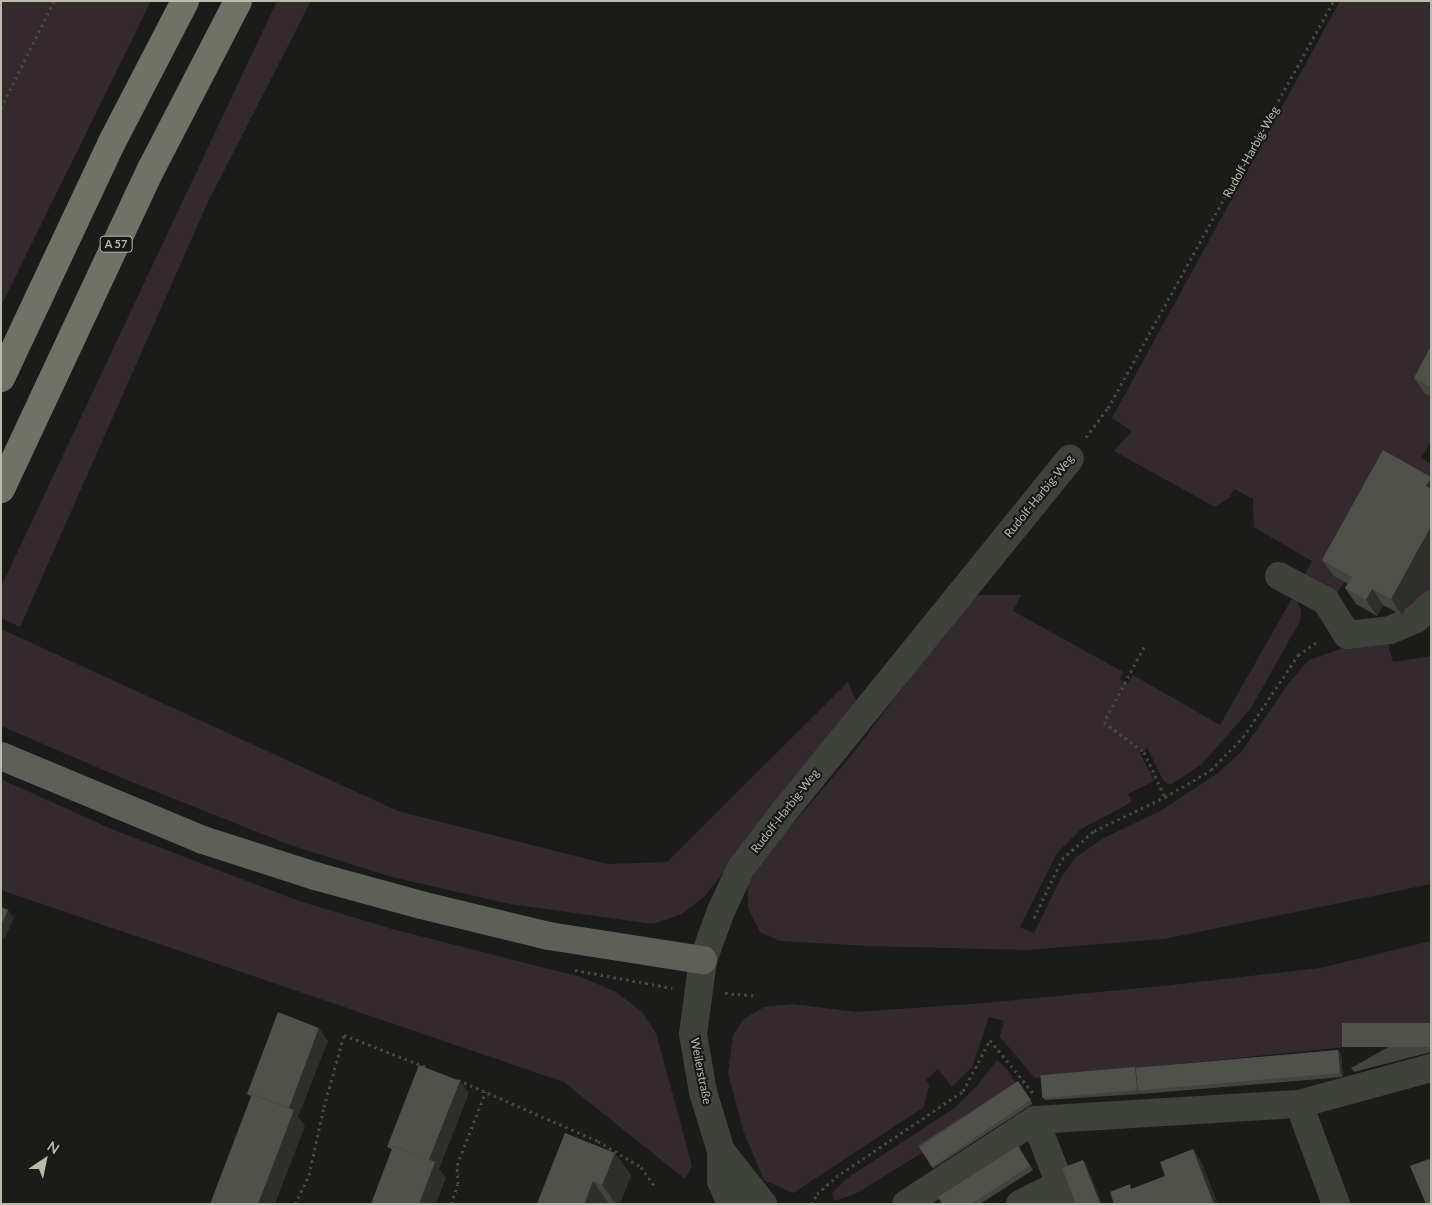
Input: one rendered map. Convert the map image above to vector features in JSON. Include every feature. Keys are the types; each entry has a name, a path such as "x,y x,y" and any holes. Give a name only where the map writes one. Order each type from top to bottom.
{"highway":[{"path":"1,378 111,144 185,1"},
{"name":"A 57","path":"1,489 151,169 238,1"}],"main road":[{"path":"1,756 202,840 316,876 422,906 548,936 703,960"}],"street":[{"name":"Rudolf-Harbig-Weg","path":"703,960 720,910 742,868 807,784 1070,459"},
{"path":"1279,576 1326,602 1347,635 1390,630 1416,619 1431,605"},
{"name":"Weilerstraße","path":"703,960 694,1034 702,1092 721,1151 720,1181 730,1204"},
{"path":"906,1204 1040,1119 1299,1104 1431,1068"},
{"path":"1299,1104 1336,1204"},
{"path":"1020,1204 1064,1194 1040,1119"},
{"name":"Weilerstraße","path":"721,1151 763,1204"}],"path":[{"path":"1,108 54,1"},
{"name":"Rudolf-Harbig-Weg","path":"1070,459 1108,408 1334,1"},
{"path":"1034,918 1062,859 1094,832 1165,797 1211,770 1243,737 1298,655 1318,641 1347,635"},
{"path":"1144,647 1104,722 1144,752 1165,797"},
{"path":"295,1204 309,1175 324,1106 344,1035 432,1070"},
{"path":"811,1204 817,1194 836,1177 963,1091 990,1040 1031,1089 1040,1119"},
{"path":"450,1077 598,1141 641,1167 655,1187"},
{"path":"451,1204 458,1184 458,1165 486,1091"}],"shaded area":[{"path":"1,1 151,1 1,306"},
{"path":"277,1 311,1 207,204 20,627 1,618 1,587"},
{"path":"1340,1 1431,1 1431,441 1421,458 1431,464 1431,487 1344,582 1335,597 1303,578 1312,561 1254,527 1253,499 1234,489 1229,498 1215,507 1114,451 1132,431 1112,418"},
{"path":"1431,562 1431,593 1402,615"},
{"path":"973,595 1021,595 1013,611 1123,672 1120,680 1127,684 1133,675 1220,725 1294,595 1301,610 1300,621 1251,708 1202,764 1172,784 1168,784 1163,780 1147,747 1144,752 1138,749 1154,781 1128,794 1132,802 1081,829 1057,853 1020,927 1034,933 1062,876 1076,857 1104,838 1162,810 1218,773 1242,751 1291,680 1309,660 1344,648 1387,641 1393,662 1431,656 1431,884 1164,939 1025,950 868,946 780,941 760,932 748,908 748,885 763,859 850,757"},
{"path":"1,629 398,811 607,864 667,862 848,682 857,703 705,896 682,914 653,924 510,904 392,877 290,845 122,778 1,726"},
{"path":"1,779 109,828 299,901 392,929 581,977 616,992 642,1012 656,1033 692,1166 685,1179 564,1082 1,890"},
{"path":"1431,941 1431,1024 1347,1047 1035,1078 1000,1037 1004,1021 989,1017 972,1067 952,1087 938,1069 926,1080 929,1085 924,1107 793,1193 764,1180 744,1133 728,1073 733,1035 744,1019 764,1007 793,1004 856,1012 984,1003 1172,985 1321,968"},
{"path":"997,1060 1008,1070 1017,1086 1023,1084 922,1153 855,1194 834,1201 833,1192 846,1179 956,1107 977,1086"}],"building":[{"path":"1431,348 1431,387 1414,378"},
{"path":"1383,450 1431,477 1426,486 1431,489 1431,526 1391,599 1372,589 1366,600 1345,588 1352,577 1322,560"},
{"path":"1,907 8,910 1,926"},
{"path":"278,1012 319,1028 289,1108 252,1094 251,1096 247,1094"},
{"path":"1342,1023 1431,1023 1431,1047 1342,1047"},
{"path":"1338,1050 1340,1073 1138,1091 1136,1068"},
{"path":"419,1065 460,1081 429,1160 393,1146 392,1149 387,1147"},
{"path":"1135,1067 1137,1090 1042,1098 1040,1075"},
{"path":"1018,1081 1031,1100 932,1167 919,1148"},
{"path":"252,1094 294,1110 258,1204 210,1204"},
{"path":"565,1133 615,1153 602,1185 593,1181 584,1204 537,1204"},
{"path":"393,1146 435,1162 419,1204 371,1204"},
{"path":"1018,1146 1030,1166 971,1204 942,1204 938,1197"},
{"path":"1193,1149 1214,1204 1114,1204 1110,1192 1130,1184 1131,1189 1165,1176 1160,1162"},
{"path":"1429,1159 1431,1162 1431,1204 1426,1204 1410,1166"},
{"path":"1083,1160 1100,1203 1076,1204 1062,1168"}]}
